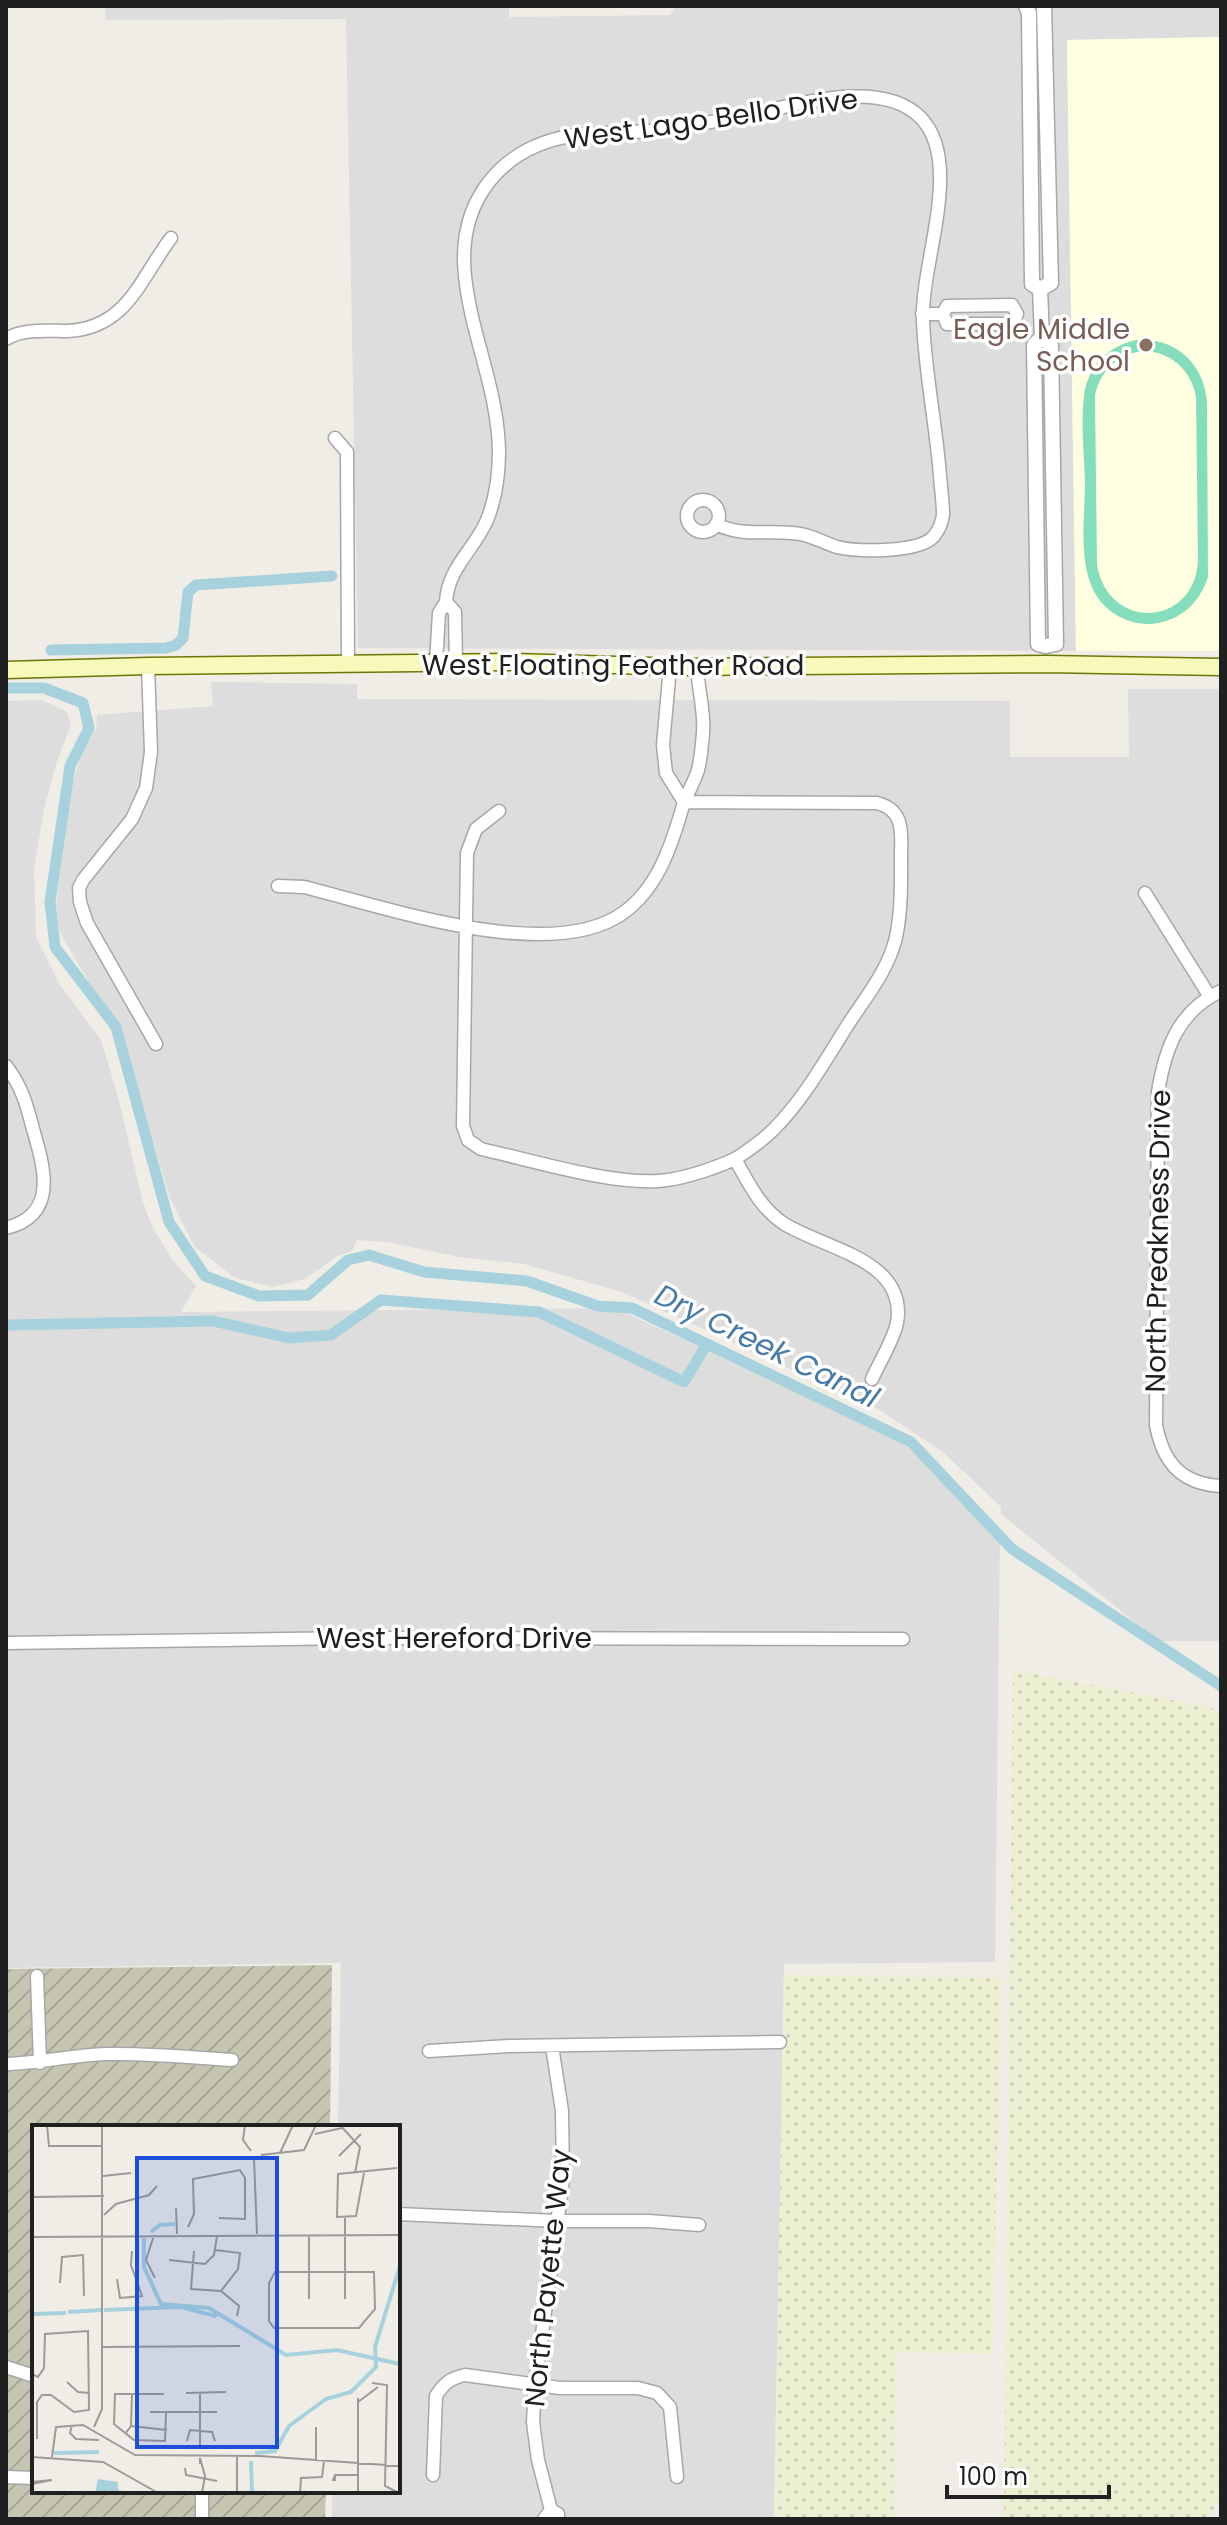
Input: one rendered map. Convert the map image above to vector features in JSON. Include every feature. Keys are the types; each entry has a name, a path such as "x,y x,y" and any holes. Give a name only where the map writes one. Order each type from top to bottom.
{"main road":[{"name":"West Floating Feather Road","path":"6,670 436,663 697,667 1046,655 1221,667"}],"street":[{"path":"1026,6 1029,13 1032,284 1040,289"},
{"path":"1040,289 1051,283 1044,6"},
{"name":"West Lago Bello Drive","path":"446,602 447,588 466,549 486,523 497,486 499,450 494,402 474,326 465,274 465,238 471,210 490,179 504,164 536,144 577,135 667,130 804,101 872,98 897,103 919,116 935,140 940,170 922,314"},
{"path":"6,339 26,332 87,329 113,318 134,295 171,238"},
{"path":"1040,289 1042,337 1051,345 1056,644 1046,655"},
{"path":"1012,305 1017,314 1012,324 947,324 943,314 947,306 1012,305"},
{"path":"716,524 738,533 797,533 846,548 911,548 933,539 943,515 922,314 943,314"},
{"path":"1017,314 1041,314"},
{"path":"335,438 347,452 348,665"},
{"path":"436,663 439,613 446,602 455,612 456,663"},
{"path":"148,666 151,752 146,788 132,819 79,888 87,923 156,1044"},
{"path":"670,667 663,745 666,773 684,802"},
{"path":"278,886 304,887 466,927 559,935 593,928 624,913 656,878 698,771 704,730 697,667"},
{"path":"499,811 476,829 467,853 463,1126 468,1140 481,1149 625,1179 655,1181 706,1171 735,1159 776,1127 819,1070 885,968 896,939 901,904 902,827 895,812 887,805 684,802"},
{"path":"1145,893 1215,994"},
{"name":"North Preakness Drive","path":"1215,994 1191,1011 1175,1031 1164,1056 1158,1092 1156,1425 1160,1445 1169,1461 1183,1475 1200,1484 1221,1486"},
{"path":"6,1066 23,1091 44,1167 45,1186 40,1204 25,1220 6,1228"},
{"path":"735,1159 757,1197 782,1222 869,1265 885,1275 895,1291 898,1309 896,1326 872,1379"},
{"name":"West Hereford Drive","path":"6,1643 380,1637 903,1639"},
{"path":"37,1976 40,2063"},
{"path":"429,2051 780,2042"},
{"name":"North Payette Way","path":"551,2516 534,2435 535,2385 558,2221 564,2145 552,2046"},
{"path":"6,2064 40,2063 102,2054 232,2060"},
{"path":"400,2214 699,2225"},
{"path":"6,2367 32,2375"},
{"path":"433,2475 436,2396 443,2385 465,2375 535,2385 598,2390 638,2388 657,2393 670,2407 677,2477"},
{"path":"6,2477 32,2478"},
{"path":"202,2493 202,2519"}],"shaded area":[{"path":"105,6 509,6 509,17 670,15 675,6 1221,6 1221,37 1067,40 1076,651 358,648 346,19 106,20"},
{"name":"Eagle Middle School","path":"1221,37 1221,651 1076,651 1067,40"},
{"path":"211,682 357,684 357,699 1010,701 1010,757 1129,757 1128,689 1221,689 1221,1641 1158,1641 1001,1514 1001,1507 943,1452 878,1409 622,1292 524,1264 357,1240 352,1251 336,1257 305,1279 273,1287 235,1278 194,1246 170,1198 123,1040 59,931 56,906 69,798 80,756 96,729 97,715 213,706"},
{"path":"42,700 67,712 71,725 44,809 34,869 36,937 60,985 101,1040 151,1224 173,1261 196,1286 181,1312 615,1308 880,1430 932,1463 1000,1531 995,1962 784,1964 774,2519 332,2519 332,2493 400,2493 400,2125 338,2125 341,1963 6,1968 6,701"},
{"path":"1013,1670 1209,1707 1221,1713 1221,2500 1206,2519 1004,2519"},
{"path":"332,1965 330,2125 32,2125 32,2493 326,2493 325,2519 6,2519 6,1969"},
{"path":"784,1975 1002,1978 992,2354 897,2352 894,2519 774,2519"}],"green space":[{"path":"1136,340 1163,343 1185,355 1200,375 1207,402 1208,577 1201,593 1185,611 1170,620 1151,624 1125,619 1105,606 1094,592 1084,557 1085,389 1092,371 1103,357 1118,346","holes":["1152,352 1170,358 1184,370 1196,397 1198,561 1193,583 1182,599 1167,609 1150,613 1133,610 1117,602 1104,587 1097,565 1095,395 1101,378 1111,365 1133,353"]}],"waterway":[{"path":"51,650 166,648 176,645 183,638 188,592 196,585 332,576"},
{"name":"Dry Creek Canal","path":"6,688 44,688 83,703 89,728 70,766 50,902 55,947 116,1027 169,1222 205,1276 259,1296 308,1295 348,1260 369,1255 424,1272 527,1281 598,1306 632,1308 911,1442 1012,1549 1221,1686"},
{"path":"6,1325 213,1321 289,1338 331,1335 381,1300 539,1312 684,1382 707,1344"}],"place":[{"name":"Eagle Middle School","path":"1146,345"}]}
